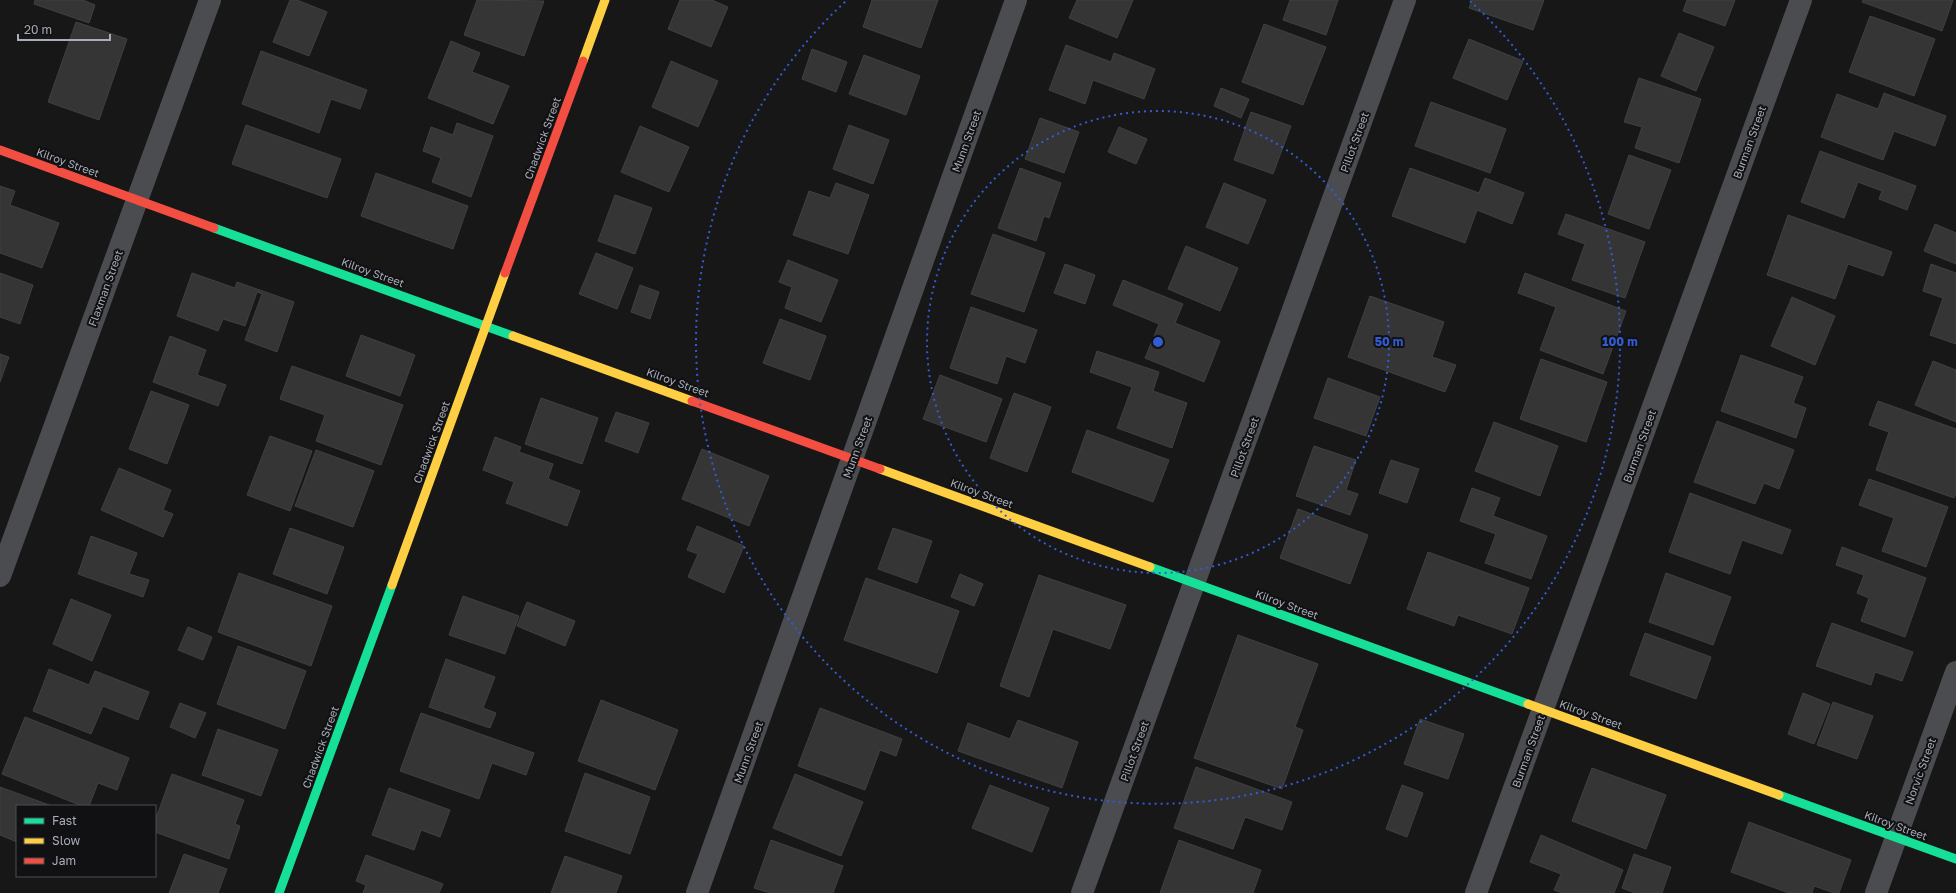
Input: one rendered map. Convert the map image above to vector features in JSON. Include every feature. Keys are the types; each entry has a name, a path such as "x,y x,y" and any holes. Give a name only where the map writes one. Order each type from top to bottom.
{"street":[{"name":"Flaxman Street","path":"0,576 210,0"},
{"name":"Chadwick Street","path":"279,893 605,0"},
{"name":"Munn Street","path":"697,893 1016,0"},
{"name":"Pillot Street","path":"1082,893 1405,0"},
{"name":"Burman Street","path":"1476,893 1801,0"},
{"name":"Kilroy Street","path":"0,150 1956,859"},
{"name":"Norvic Street","path":"1876,893 1956,672"}],"building":[{"path":"35,0 83,0 95,5 89,23 34,4"},
{"path":"290,0 297,0 327,12 309,56 273,42"},
{"path":"477,0 544,1 524,56 464,35"},
{"path":"680,0 712,0 728,7 711,47 668,29"},
{"path":"872,0 938,0 921,48 863,27"},
{"path":"1077,0 1133,0 1117,38 1069,18"},
{"path":"1290,0 1338,0 1326,35 1283,20"},
{"path":"1472,0 1544,0 1533,30 1469,8"},
{"path":"1687,0 1735,0 1725,26 1683,11"},
{"path":"1863,0 1953,0 1942,31 1862,2"},
{"path":"1870,16 1935,39 1914,96 1849,72"},
{"path":"76,22 127,39 99,120 48,102"},
{"path":"1264,24 1326,47 1303,105 1242,82"},
{"path":"1679,33 1714,47 1696,91 1661,76"},
{"path":"1469,39 1523,61 1507,100 1453,78"},
{"path":"451,41 480,53 472,72 509,86 493,124 428,98"},
{"path":"1066,45 1111,62 1114,53 1155,69 1144,99 1093,80 1085,104 1049,90"},
{"path":"812,49 847,62 836,92 802,79"},
{"path":"261,51 367,90 360,109 331,99 319,133 242,104"},
{"path":"864,55 920,76 906,115 849,94"},
{"path":"671,61 718,81 698,127 652,107"},
{"path":"1639,78 1701,99 1679,163 1635,148 1642,127 1624,122"},
{"path":"1221,88 1249,99 1241,118 1214,106"},
{"path":"1884,93 1946,116 1935,146 1894,131 1883,160 1821,137 1837,94 1878,109"},
{"path":"1431,102 1506,129 1490,173 1415,146"},
{"path":"1251,112 1291,126 1273,174 1234,160"},
{"path":"1040,118 1079,132 1064,173 1025,159"},
{"path":"457,123 493,136 471,197 432,182 441,158 423,151 431,127 453,135"},
{"path":"246,125 341,159 327,198 232,164"},
{"path":"849,125 889,140 873,184 833,169"},
{"path":"640,126 689,147 669,192 621,172"},
{"path":"1119,127 1147,139 1136,164 1108,152"},
{"path":"1820,151 1916,186 1907,210 1879,199 1882,191 1858,182 1844,218 1801,202"},
{"path":"1629,155 1671,170 1649,229 1608,214"},
{"path":"1020,168 1061,183 1049,218 1044,216 1036,241 998,228"},
{"path":"1410,168 1479,193 1485,178 1524,193 1512,224 1477,210 1465,243 1392,216"},
{"path":"376,173 468,206 453,249 361,216"},
{"path":"836,183 869,195 848,254 793,235 809,191 830,198"},
{"path":"1224,183 1266,200 1248,244 1206,227"},
{"path":"0,186 15,191 10,205 59,223 42,268 0,253"},
{"path":"615,195 652,208 635,254 598,241"},
{"path":"1566,214 1645,242 1625,298 1572,280 1585,244 1558,234"},
{"path":"1788,215 1892,252 1883,276 1848,264 1835,299 1767,275"},
{"path":"1935,224 1956,233 1956,264 1924,251"},
{"path":"993,234 1045,253 1024,312 971,294"},
{"path":"1186,246 1238,268 1220,311 1168,289"},
{"path":"596,253 633,268 617,309 579,294"},
{"path":"788,260 838,280 821,322 785,308 792,287 779,282"},
{"path":"1065,264 1095,275 1085,304 1054,293"},
{"path":"1931,264 1956,273 1956,344 1930,335 1943,298 1923,291"},
{"path":"0,273 33,285 20,324 0,317"},
{"path":"192,273 235,288 237,282 294,302 277,352 245,340 262,294 257,292 245,326 223,319 218,331 177,316"},
{"path":"1525,273 1626,311 1603,374 1540,350 1556,307 1518,293"},
{"path":"1123,280 1183,304 1175,323 1220,341 1204,382 1145,358 1159,324 1113,305"},
{"path":"640,285 659,292 650,319 631,312"},
{"path":"1370,296 1444,322 1432,357 1456,365 1445,392 1348,357"},
{"path":"1792,297 1835,316 1815,365 1771,346"},
{"path":"971,307 1037,330 1025,363 1006,356 997,384 950,368"},
{"path":"780,319 826,336 810,380 763,363"},
{"path":"361,335 415,355 400,396 346,376"},
{"path":"170,336 206,350 197,375 226,385 218,406 153,382"},
{"path":"1097,351 1159,372 1153,391 1187,403 1172,448 1117,428 1132,387 1090,372"},
{"path":"0,354 9,357 0,382"},
{"path":"1741,355 1803,377 1793,403 1806,408 1796,438 1721,411"},
{"path":"1541,359 1607,382 1586,442 1520,419"},
{"path":"1933,361 1956,370 1956,422 1915,405"},
{"path":"292,366 403,405 381,465 316,441 325,415 280,399"},
{"path":"940,375 1002,399 986,442 923,419"},
{"path":"1328,378 1380,397 1366,436 1314,418"},
{"path":"151,391 189,405 167,464 129,449"},
{"path":"1014,393 1051,407 1027,472 990,458"},
{"path":"541,398 598,418 582,464 525,444"},
{"path":"1878,401 1956,429 1956,493 1954,498 1876,470 1889,432 1869,425"},
{"path":"616,412 649,423 638,453 605,441"},
{"path":"1717,421 1794,450 1779,489 1764,483 1755,504 1694,482"},
{"path":"1494,422 1558,446 1540,496 1475,471"},
{"path":"1087,430 1169,460 1153,502 1072,472"},
{"path":"270,436 312,451 290,511 247,495"},
{"path":"495,437 521,447 519,452 553,464 548,479 580,491 567,526 506,503 514,482 483,470"},
{"path":"1314,446 1356,460 1346,490 1358,494 1350,515 1296,496"},
{"path":"702,449 769,476 749,526 682,499"},
{"path":"316,450 374,471 353,527 295,506"},
{"path":"1391,460 1419,469 1407,503 1379,493"},
{"path":"119,468 171,490 163,510 173,514 163,537 101,510"},
{"path":"1869,479 1948,507 1926,567 1882,551 1894,518 1859,505"},
{"path":"1472,488 1500,498 1493,516 1547,536 1531,579 1485,563 1496,534 1460,521"},
{"path":"1690,493 1791,530 1782,554 1742,540 1730,574 1669,552"},
{"path":"1298,509 1368,535 1350,584 1280,558"},
{"path":"697,526 744,546 724,593 688,577 698,554 687,550"},
{"path":"290,528 344,547 327,594 273,574"},
{"path":"893,528 932,541 917,583 878,569"},
{"path":"91,536 137,553 129,574 149,580 143,597 78,574"},
{"path":"1842,547 1926,578 1905,637 1861,621 1869,598 1857,593 1864,575 1836,565"},
{"path":"1428,552 1529,588 1512,634 1458,615 1454,626 1407,609"},
{"path":"239,573 332,606 311,666 218,632"},
{"path":"1666,573 1731,597 1713,645 1649,622"},
{"path":"960,574 983,584 974,606 951,597"},
{"path":"1039,575 1126,605 1110,649 1053,629 1029,697 1000,686"},
{"path":"866,578 959,611 937,673 844,640"},
{"path":"463,596 519,616 505,654 449,635"},
{"path":"71,599 111,615 92,661 53,644"},
{"path":"527,602 575,621 565,646 517,626"},
{"path":"1832,623 1913,652 1902,681 1875,672 1871,685 1816,666"},
{"path":"188,627 212,637 203,660 178,650"},
{"path":"1645,633 1711,657 1696,699 1630,675"},
{"path":"1238,635 1318,664 1295,727 1303,730 1282,789 1194,758"},
{"path":"238,646 306,671 285,729 217,704"},
{"path":"446,659 495,677 483,708 496,713 490,728 429,707"},
{"path":"49,669 89,685 95,671 149,692 138,720 103,706 91,734 33,711"},
{"path":"1803,693 1830,704 1814,744 1788,734"},
{"path":"601,700 678,730 655,790 578,761"},
{"path":"1833,702 1873,716 1857,759 1817,745"},
{"path":"180,703 206,713 195,738 170,727"},
{"path":"820,708 902,739 896,756 880,750 865,790 798,766"},
{"path":"421,713 534,753 526,775 492,763 479,799 400,771"},
{"path":"25,717 129,758 117,790 98,783 89,805 80,805 2,774"},
{"path":"1420,719 1464,734 1448,779 1404,764"},
{"path":"1018,720 1078,742 1062,788 958,751 968,723 1010,739"},
{"path":"218,729 278,750 261,796 202,775"},
{"path":"1196,767 1292,802 1282,830 1245,817 1233,849 1174,828"},
{"path":"1592,768 1666,795 1646,849 1572,821"},
{"path":"585,773 650,797 630,854 565,831"},
{"path":"172,774 244,800 235,824 240,826 229,859 156,832 156,818"},
{"path":"795,774 863,802 841,856 773,828"},
{"path":"990,785 1049,808 1032,852 972,828"},
{"path":"1402,785 1423,793 1407,837 1386,829"},
{"path":"0,787 49,805 16,805 16,842 0,835"},
{"path":"389,788 450,810 440,837 421,830 414,850 372,835"},
{"path":"1749,822 1851,860 1839,893 1834,893 1814,886 1812,893 1789,893 1731,872"},
{"path":"1541,835 1623,870 1614,893 1562,893 1554,890 1561,874 1530,862"},
{"path":"771,840 843,866 833,893 770,893 754,888"},
{"path":"1179,840 1261,870 1253,893 1160,893"},
{"path":"184,854 227,869 218,893 169,893"},
{"path":"1634,854 1671,867 1662,893 1635,893 1622,888"},
{"path":"366,855 443,884 439,893 363,893 366,885 356,881"},
{"path":"565,856 622,876 616,893 551,893"}],"traffic: fast":[{"path":"214,228 513,336"},
{"path":"1150,567 1528,704"},
{"path":"279,893 392,585"},
{"path":"1779,795 1956,859"}],"traffic: slow":[{"path":"583,61 605,0"},
{"path":"392,585 505,273"},
{"path":"513,336 692,401"},
{"path":"880,469 1150,567"},
{"path":"1528,704 1779,795"}],"traffic: jam":[{"path":"505,273 583,61"},
{"path":"0,150 214,228"},
{"path":"692,401 880,469"}]}
